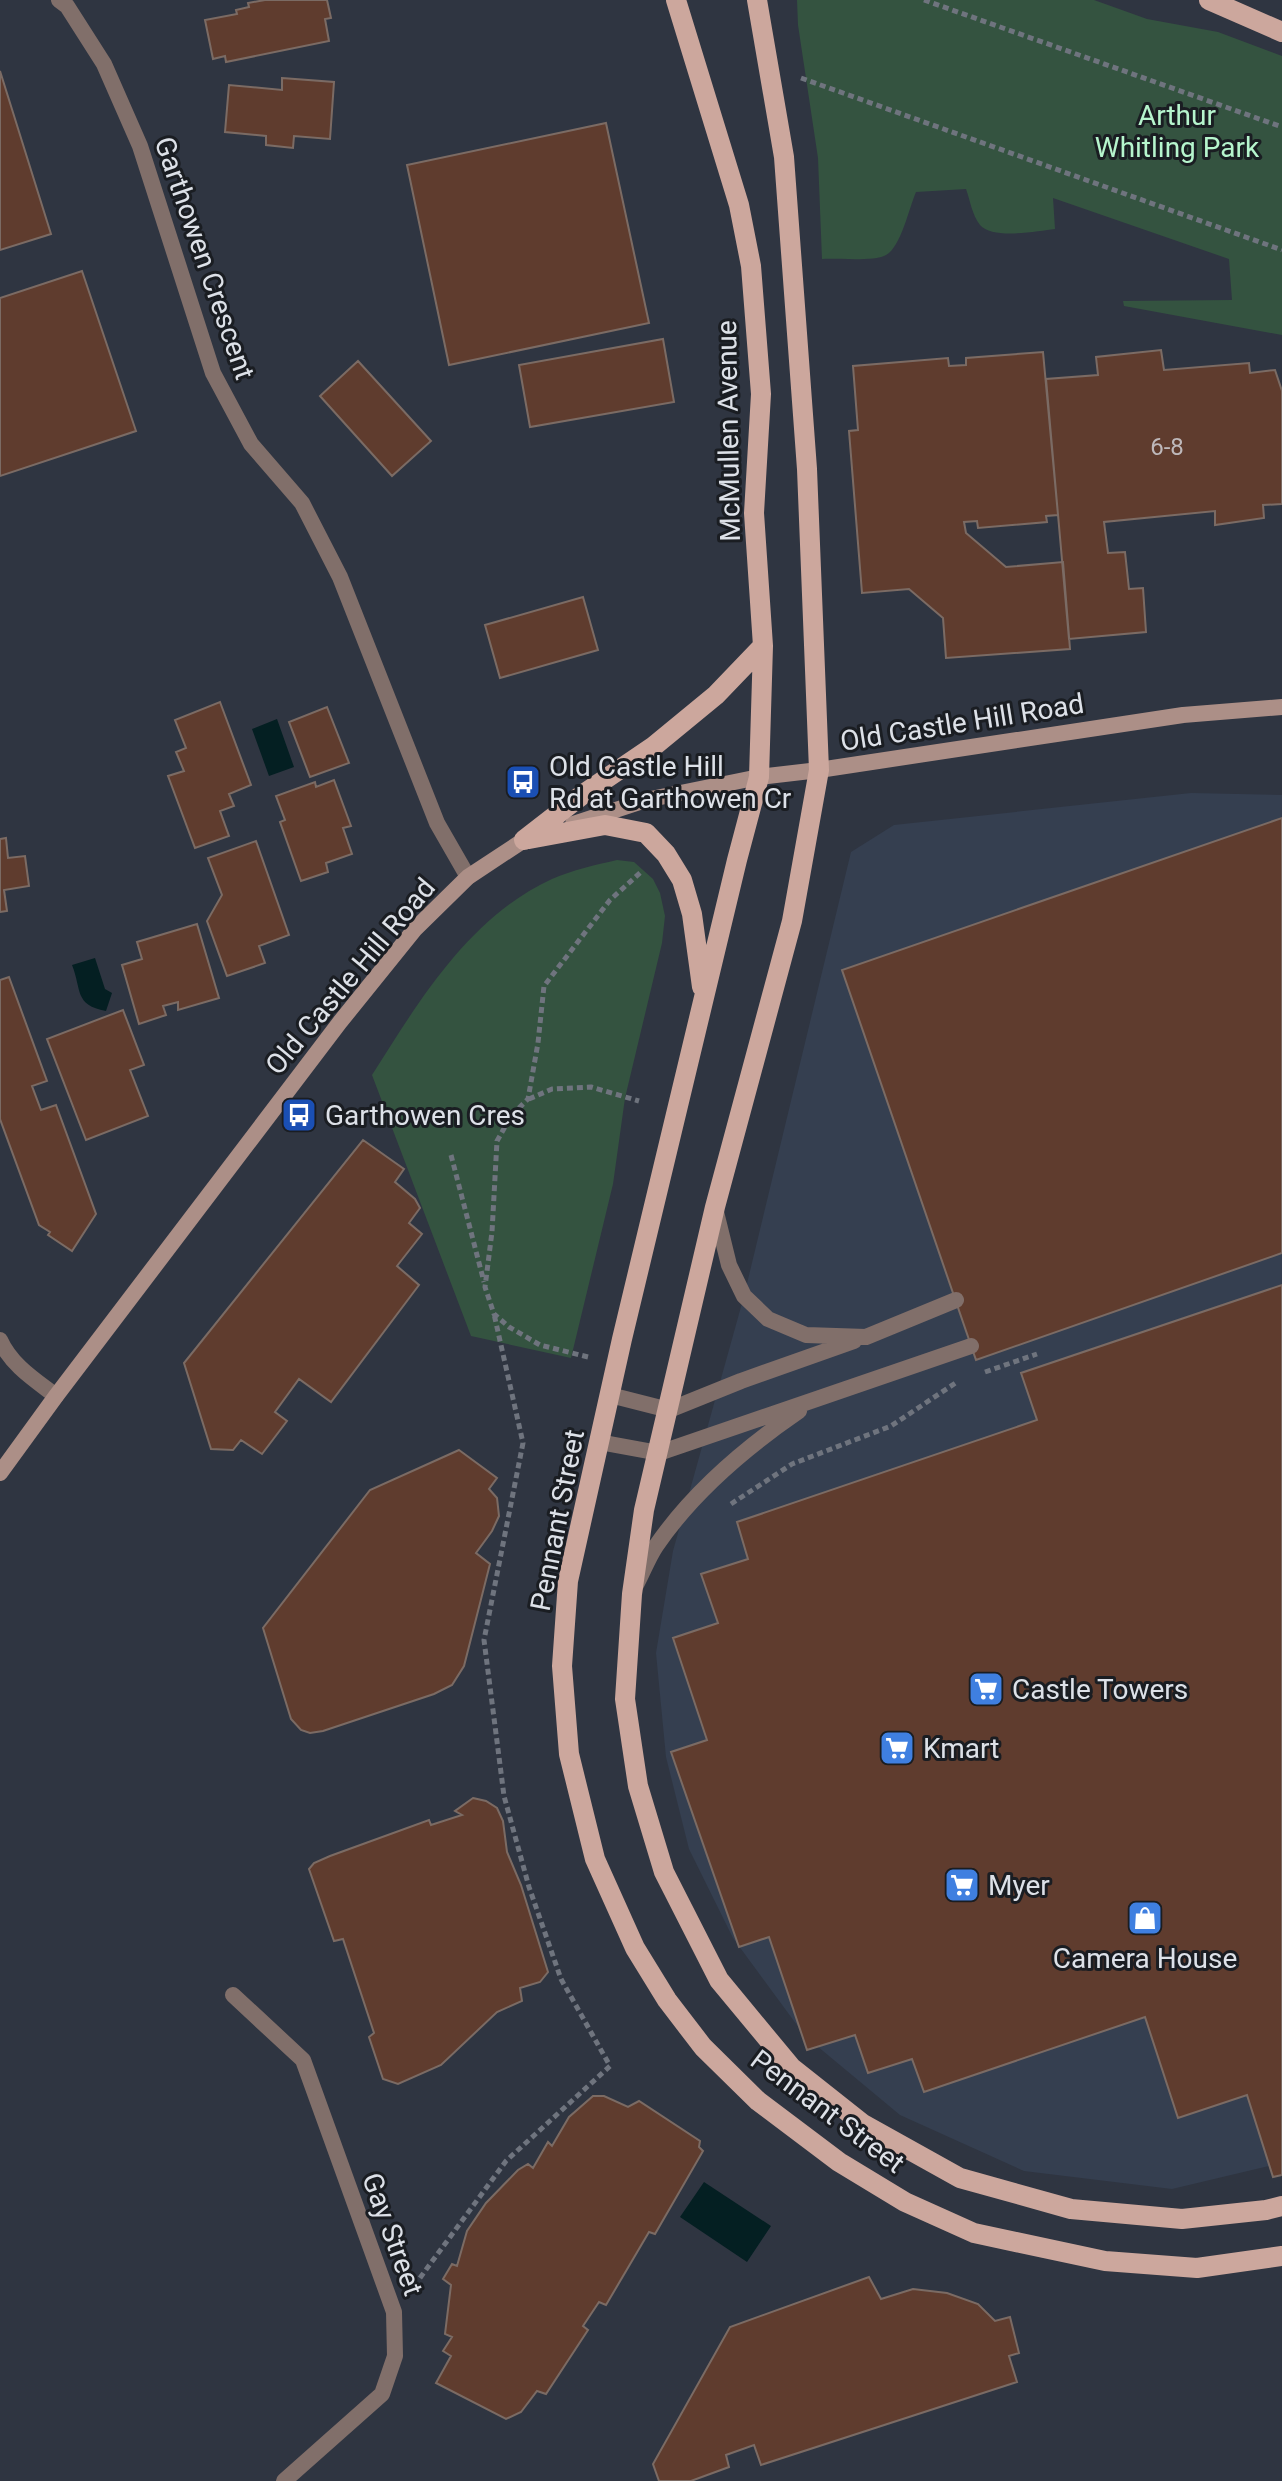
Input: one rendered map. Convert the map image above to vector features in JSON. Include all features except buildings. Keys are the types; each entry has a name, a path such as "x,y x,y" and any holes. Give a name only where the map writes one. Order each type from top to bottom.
{"main road":[{"name":"McMullen Avenue","path":"676,0 739,205 751,266 761,394 754,513 763,646 759,777"},
{"path":"757,0 784,157 807,469 819,770"},
{"path":"1209,0 1282,32"},
{"path":"524,840 685,721 716,695 763,646"},
{"name":"Pennant Street","path":"819,770 792,921 715,1207 644,1510 632,1594 625,1699 638,1786 664,1872 719,1980 791,2067 863,2124 960,2178 1071,2209 1182,2219 1282,2206"},
{"name":"Pennant Street","path":"759,777 703,999 568,1581 562,1666 569,1754 595,1859 635,1948 667,2000 703,2047 758,2101 839,2162 905,2202 974,2233 1105,2261 1197,2268 1282,2256"},
{"path":"524,840 605,825 646,833 666,854 682,880 692,914 703,999"}],"street":[{"name":"Garthowen Crescent","path":"59,0 67,6 104,64 140,146 213,373 251,444 302,503 340,577 437,823 468,877"},
{"name":"Old Castle Hill Road","path":"0,1473 364,991 415,929 468,877 524,840 646,800 759,777 1183,715 1282,707"},
{"path":"715,1207 729,1265 744,1296 768,1319 806,1335 866,1337"},
{"path":"610,1395 669,1410 956,1300"},
{"path":"0,1340 22,1371 56,1396"},
{"path":"599,1442 659,1453 971,1346"},
{"path":"632,1594 655,1548 693,1500 762,1436 820,1397"},
{"name":"Gay Street","path":"233,1995 303,2060 394,2312 395,2356 382,2394 284,2481"}],"path":[{"path":"924,0 1282,127"},
{"path":"801,78 1282,250"},
{"path":"528,1099 544,986 610,900 650,865"},
{"path":"485,1287 492,1232 497,1141 511,1116 528,1099 552,1089 591,1087 639,1101"},
{"path":"394,2312 506,2161 610,2066 561,1979 529,1887 504,1796 484,1640 523,1443 494,1314 451,1155"},
{"path":"494,1314 540,1345 589,1357"},
{"path":"983,1373 1037,1354"},
{"path":"725,1508 792,1464 891,1426 956,1382 970,1378"}],"shaded area":[{"path":"277,719 294,767 269,776 252,729"},
{"path":"1191,793 1282,795 1282,2163 1172,2189 1024,2171 900,2115 805,2036 733,1938 689,1849 666,1757 656,1653 673,1551 744,1296 851,852 894,825"},
{"path":"95,958 105,989 112,993 106,1011 84,1000 72,965"},
{"path":"704,2182 771,2226 747,2262 680,2217"}],"green space":[{"name":"Arthur Whitling Park","path":"797,0 1094,0 1147,19 1218,32 1282,56 1282,335 1124,306 1123,301 1232,300 1229,259 1053,198 1055,229 1005,233 986,230 980,225 966,189 916,192 900,236 886,255 864,259 822,259 818,158"},
{"path":"617,860 634,862 653,879 665,916 662,943 625,1098 613,1184 571,1358 471,1336 372,1075 428,990 471,938 495,915 522,895 552,879"}],"place":[{"name":"Old Castle Hill Rd at Garthowen Cr","path":"523,782"},
{"name":"Garthowen Cres","path":"299,1115"},
{"name":"Castle Towers","path":"986,1689"},
{"name":"Kmart","path":"897,1748"},
{"name":"Myer","path":"962,1885"},
{"name":"Camera House","path":"1145,1918"}]}
